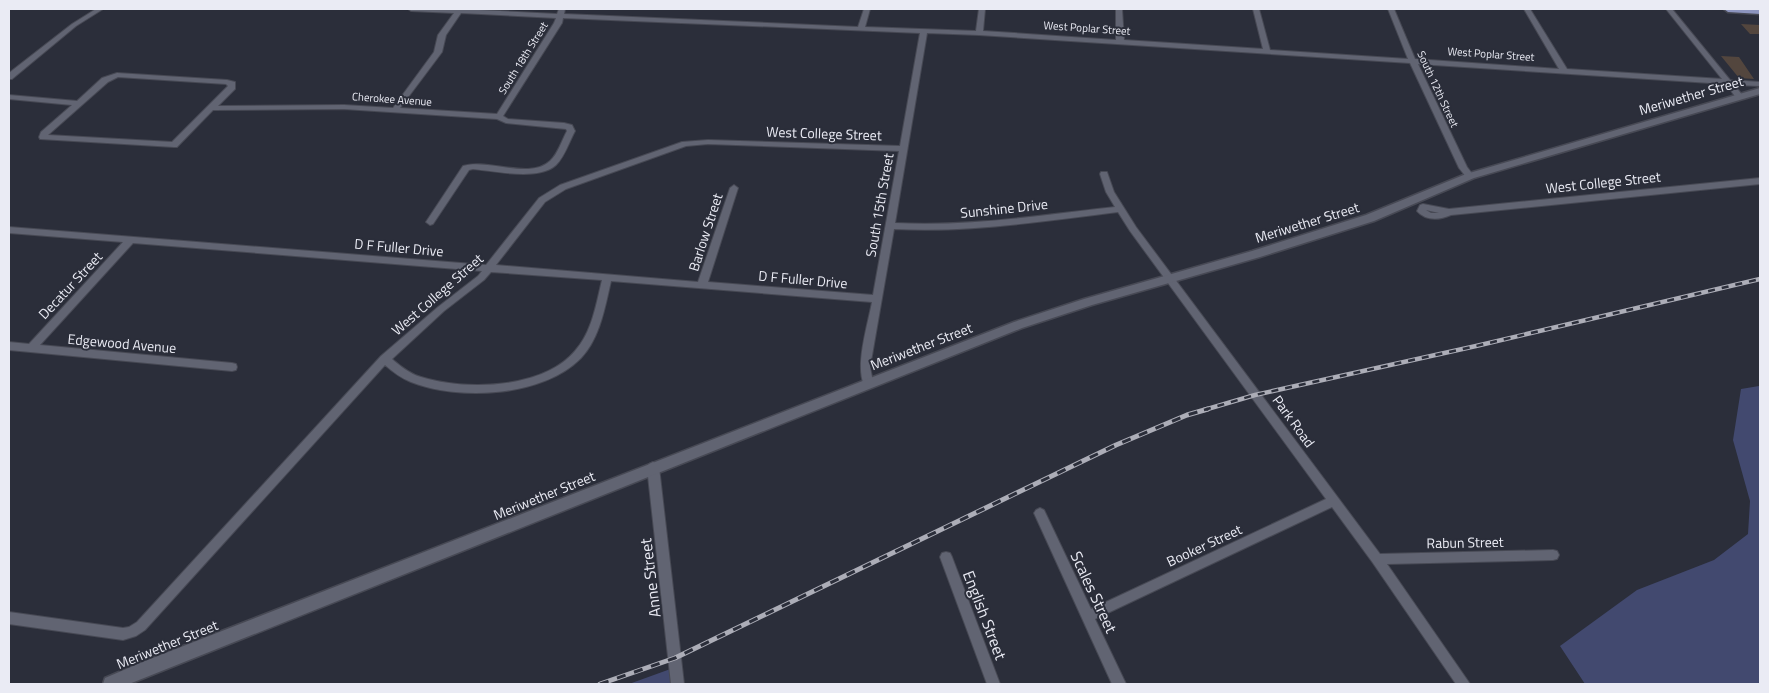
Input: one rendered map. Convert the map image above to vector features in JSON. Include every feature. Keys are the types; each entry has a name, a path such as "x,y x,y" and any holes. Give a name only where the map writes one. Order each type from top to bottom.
{"main road":[{"path":"1728,9 1760,11"}],"street":[{"path":"9,77 86,17 100,9"},
{"path":"86,17 107,9"},
{"name":"West Poplar Street","path":"411,9 561,13 861,29 979,33 1760,84"},
{"path":"861,29 867,9"},
{"path":"979,33 982,9"},
{"path":"1119,9 1120,42"},
{"path":"1256,9 1267,51"},
{"name":"South 12th Street","path":"1391,9 1412,60 1464,168 1470,176"},
{"path":"1527,9 1564,70"},
{"path":"1669,9 1740,97"},
{"path":"395,110 438,52 442,35 459,11"},
{"name":"South 18th Street","path":"499,117 558,23 561,13"},
{"name":"South 15th Street","path":"868,382 865,367 924,32"},
{"path":"117,75 227,82 232,84 232,87 174,145 43,137 78,103 105,80 117,75"},
{"name":"Meriwether Street","path":"111,684 868,382 1018,325 1370,218 1470,176 1760,90"},
{"path":"9,97 78,103"},
{"name":"Cherokee Avenue","path":"212,108 344,107 499,117 506,121 564,125 569,127 571,131 553,164 543,169 532,171 472,166 466,168 430,222"},
{"name":"West College Street","path":"9,618 123,634 132,632 141,626 385,359 441,309 481,278 542,200 563,187 685,144 708,142 903,149"},
{"name":"Park Road","path":"1104,174 1110,192 1146,248 1377,559 1464,684"},
{"name":"West College Street","path":"1449,212 1760,181"},
{"name":"Barlow Street","path":"702,285 734,188"},
{"name":"Sunshine Drive","path":"890,226 933,228 971,226 1121,209"},
{"name":"D F Fuller Drive","path":"9,230 877,299"},
{"name":"Decatur Street","path":"31,348 130,240"},
{"path":"385,359 396,369 419,381 450,387 482,389 520,385 552,374 577,357 590,338 599,314 607,278"},
{"name":"Edgewood Avenue","path":"9,346 232,367"},
{"name":"Anne Street","path":"654,467 678,684"},
{"name":"Booker Street","path":"1088,616 1334,501"},
{"name":"Scales Street","path":"1040,513 1119,684"},
{"name":"Rabun Street","path":"1377,559 1553,555"},
{"name":"English Street","path":"946,557 994,684"}],"shaded area":[{"path":"1760,381 1760,684 1585,684 1560,646 1637,590 1714,560 1748,534 1750,501 1733,440 1741,389 1759,386"},
{"path":"676,667 677,684 629,684"}],"building":[{"path":"1741,24 1760,25 1760,34 1750,34"},
{"path":"1721,56 1739,57 1754,79 1739,78"}],"railway":[{"path":"1204,410 1255,395 1476,346 1760,279"},
{"path":"600,684 675,658 1116,445 1187,415 1208,409"}]}
